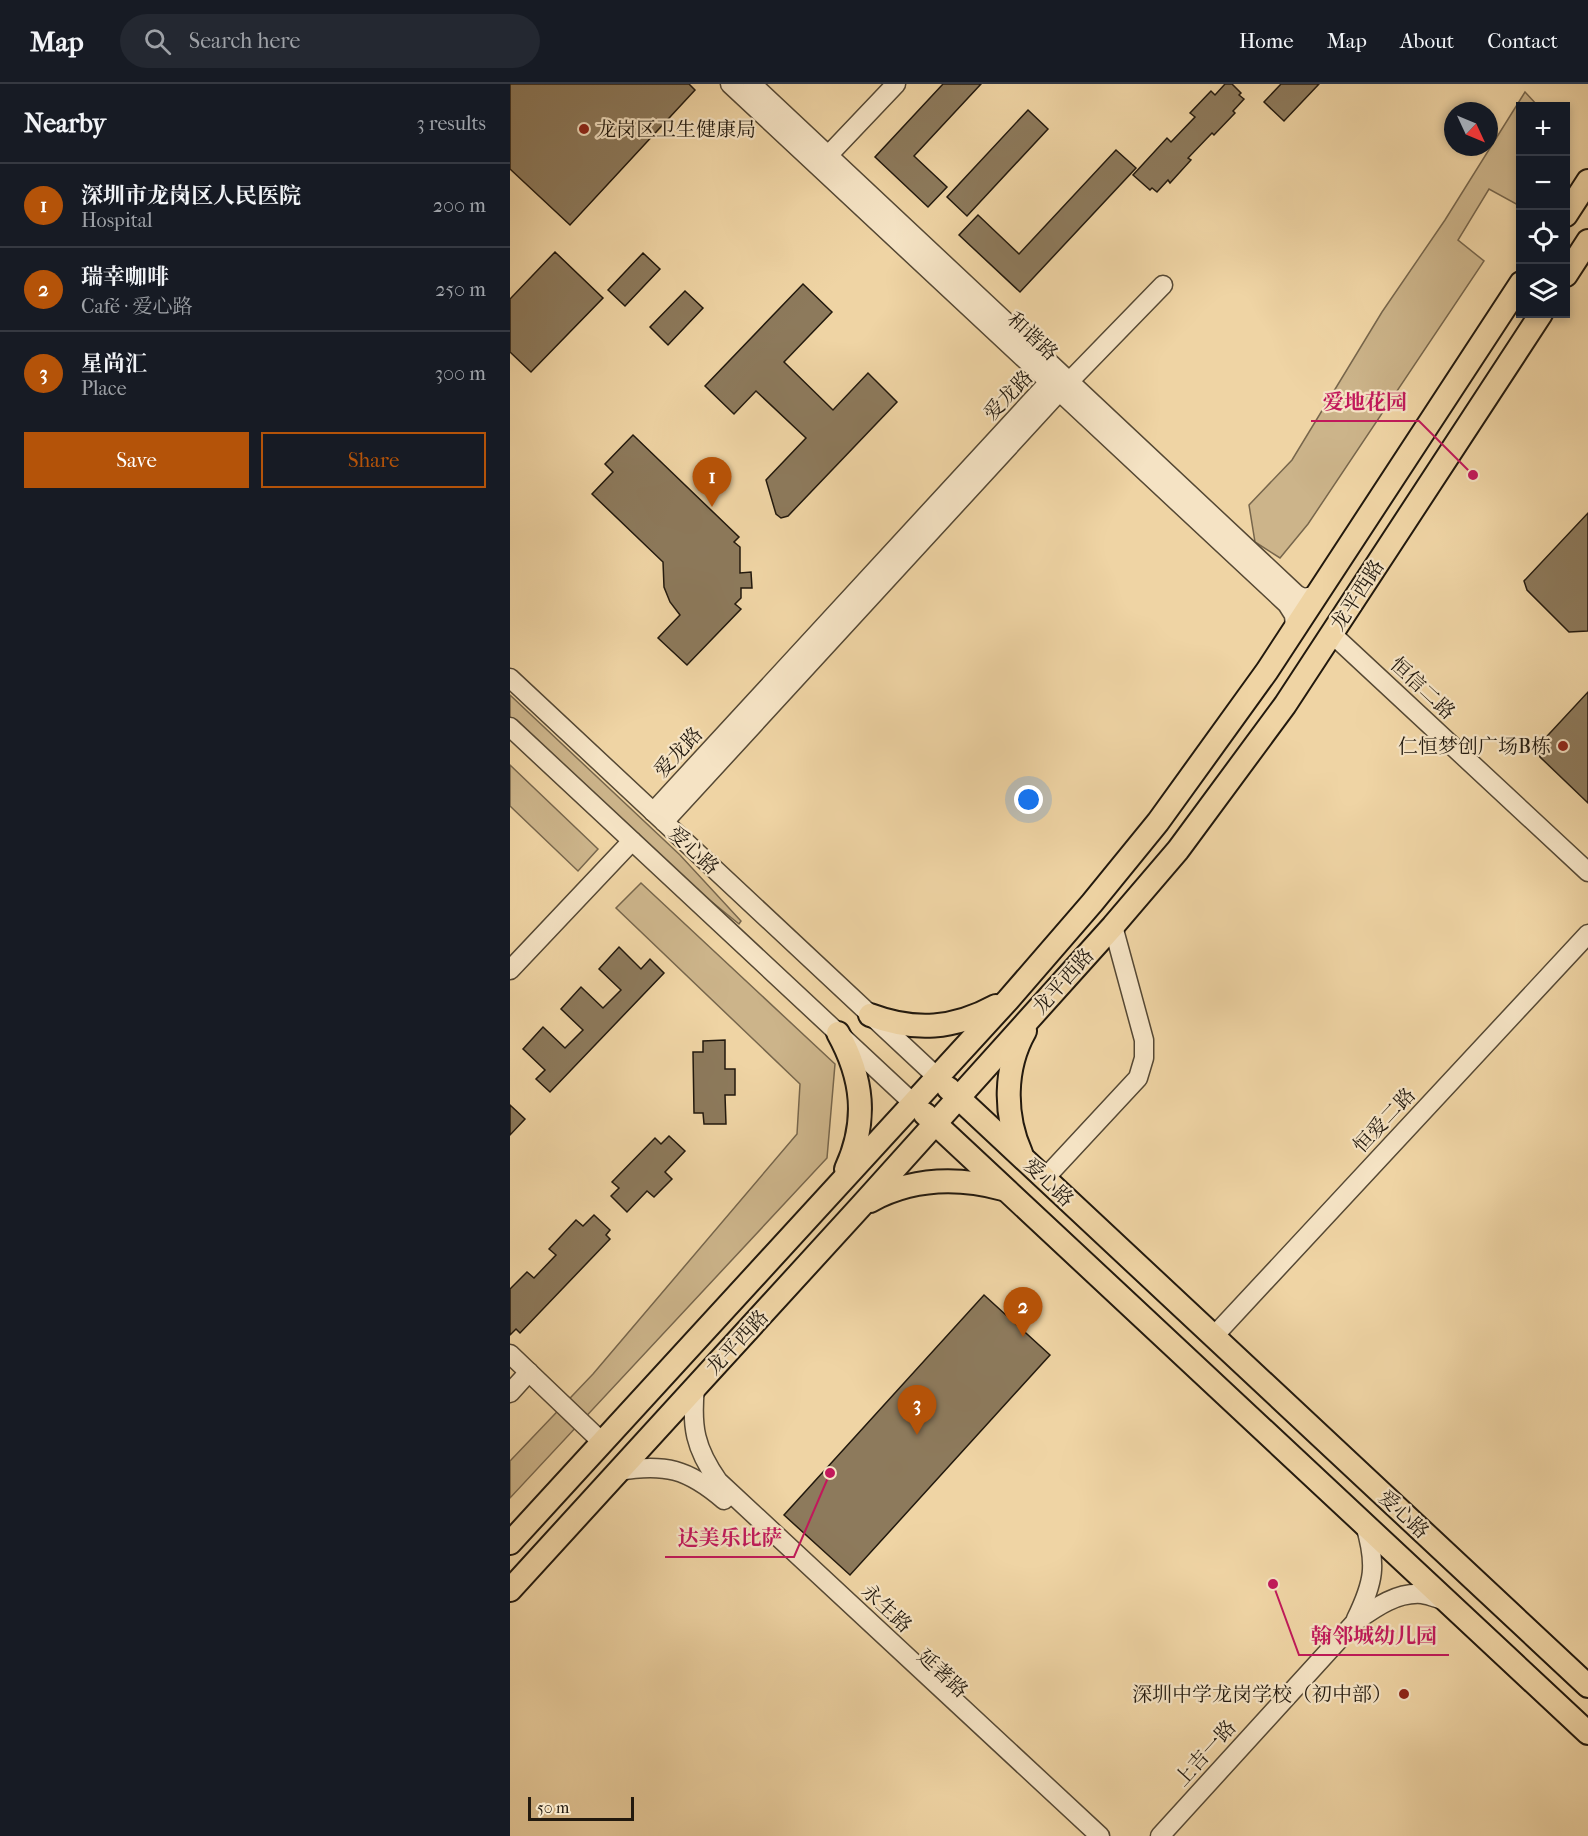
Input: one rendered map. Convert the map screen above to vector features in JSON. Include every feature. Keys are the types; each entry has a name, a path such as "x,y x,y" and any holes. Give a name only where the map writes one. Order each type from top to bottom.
{"main road":[{"path":"1569,210 1588,181"},
{"path":"1570,269 1588,241"},
{"name":"龙平西路","path":"510,1543 1008,1000 1158,822 1267,671 1516,291"},
{"name":"龙平西路","path":"510,1590 861,1206 1113,926 1178,850 1228,783 1332,634 1538,318"},
{"path":"870,1015 893,1024 933,1026 957,1022 983,1013 1008,1000"},
{"path":"1017,1151 1011,1121 1010,1083 1020,1039 1036,1011"},
{"path":"836,1186 847,1167 854,1146 859,1125 860,1103 855,1068 838,1033"},
{"name":"爱心路","path":"937,1077 1588,1686"},
{"name":"爱心路","path":"913,1103 1588,1733"},
{"path":"986,1171 981,1157 986,1146 995,1141 1017,1151"},
{"path":"861,1206 885,1193 932,1181 977,1182 1003,1189"}],"street":[{"name":"和谐路","path":"730,84 823,161"},
{"name":"和谐路","path":"752,84 823,161 1287,604 1294,615 1294,628"},
{"path":"823,161 896,84"},
{"name":"爱龙路","path":"659,817 1059,385 1163,285"},
{"name":"和谐路","path":"1059,385 1296,594 1303,598 1315,596"},
{"name":"恒信二路","path":"1332,634 1588,872"},
{"name":"爱心路","path":"510,678 937,1077"},
{"name":"爱心路","path":"510,727 913,1103"},
{"path":"510,970 632,841"},
{"path":"1045,1178 1138,1078 1144,1058 1144,1040 1113,926"},
{"name":"恒爱二路","path":"1214,1336 1588,934"},
{"path":"510,1354 602,1442"},
{"path":"510,1393 529,1372"},
{"name":"永生路","path":"695,1387 692,1412 695,1436 704,1460 718,1481 1100,1836"},
{"name":"延著路","path":"618,1471 641,1467 665,1468 690,1475 711,1489 1084,1836"},
{"name":"上吉一路","path":"1356,1621 1368,1594 1373,1571 1372,1550 1365,1525"},
{"name":"上吉一路","path":"1161,1836 1356,1621 1380,1605 1402,1596 1423,1594 1448,1602"}],"shaded area":[{"path":"1525,92 1534,102 1519,102"},
{"path":"1516,106 1516,204 1489,189 1458,240 1484,261 1308,524 1280,558 1255,542 1249,505 1292,460 1382,312 1445,220 1485,156 1498,156 1498,135"},
{"path":"510,695 680,855 741,921 739,924 669,867 510,717"},
{"path":"510,765 598,849 578,871 510,806"},
{"path":"641,883 835,1064 827,1158 510,1498 510,1461 593,1374 797,1134 800,1084 616,908"}],"building":[{"name":"龙岗区卫生健康局","path":"510,84 689,84 695,90 570,225 510,169"},
{"path":"943,84 981,84 914,156 947,187 928,207 875,157"},
{"path":"1225,84 1232,84 1244,99 1233,111 1235,113 1188,158 1191,160 1170,183 1168,180 1157,192 1152,188 1150,190 1133,175 1167,138 1171,142 1195,117 1190,113 1211,91 1215,95"},
{"path":"1281,84 1319,84 1284,121 1264,102"},
{"path":"1028,110 1048,129 967,216 947,197"},
{"path":"1116,150 1136,168 1020,292 959,235 978,215 1019,254"},
{"path":"555,252 603,298 531,372 510,352 510,299"},
{"path":"643,253 660,269 625,306 608,290"},
{"path":"803,284 832,312 784,362 833,410 868,373 897,402 788,516 781,518 776,514 766,480 806,438 756,391 734,414 705,386"},
{"path":"685,291 703,308 668,345 650,327"},
{"path":"633,435 739,537 734,542 740,547 740,573 751,572 752,588 741,588 741,598 735,604 741,609 687,665 658,638 680,615 670,602 664,587 663,562 592,494 613,472 605,464"},
{"path":"1588,513 1588,631 1569,632 1527,590 1524,581"},
{"name":"仁恒梦创广场B栋","path":"1588,692 1588,803 1540,757 1537,747"},
{"path":"619,947 641,969 650,959 664,973 550,1092 536,1079 545,1070 523,1049 543,1027 565,1048 583,1030 561,1009 581,987 603,1008 621,990 599,969"},
{"path":"725,1040 725,1069 735,1069 735,1095 725,1095 726,1124 704,1124 703,1113 694,1113 693,1052 703,1052 703,1041"},
{"path":"510,1105 525,1119 510,1135"},
{"path":"669,1136 685,1151 665,1172 672,1179 654,1197 647,1191 627,1212 611,1196 619,1188 612,1182 655,1138 661,1144"},
{"path":"594,1215 610,1230 606,1235 610,1239 520,1333 516,1329 510,1335 510,1289 527,1272 534,1278 556,1255 549,1249 576,1220 583,1226"},
{"path":"984,1295 1050,1355 850,1575 784,1515"}],"place":[{"name":"龙岗区卫生健康局","path":"584,129"},
{"name":"爱地花园","path":"1473,475"},
{"name":"深圳市龙岗区人民医院","path":"712,507"},
{"name":"仁恒梦创广场B栋","path":"1563,746"},
{"name":"瑞幸咖啡","path":"1023,1337"},
{"name":"星尚汇","path":"917,1435"},
{"name":"达美乐比萨","path":"830,1473"},
{"name":"翰邻城幼儿园","path":"1273,1584"},
{"name":"深圳中学龙岗学校（初中部）","path":"1404,1694"}]}
